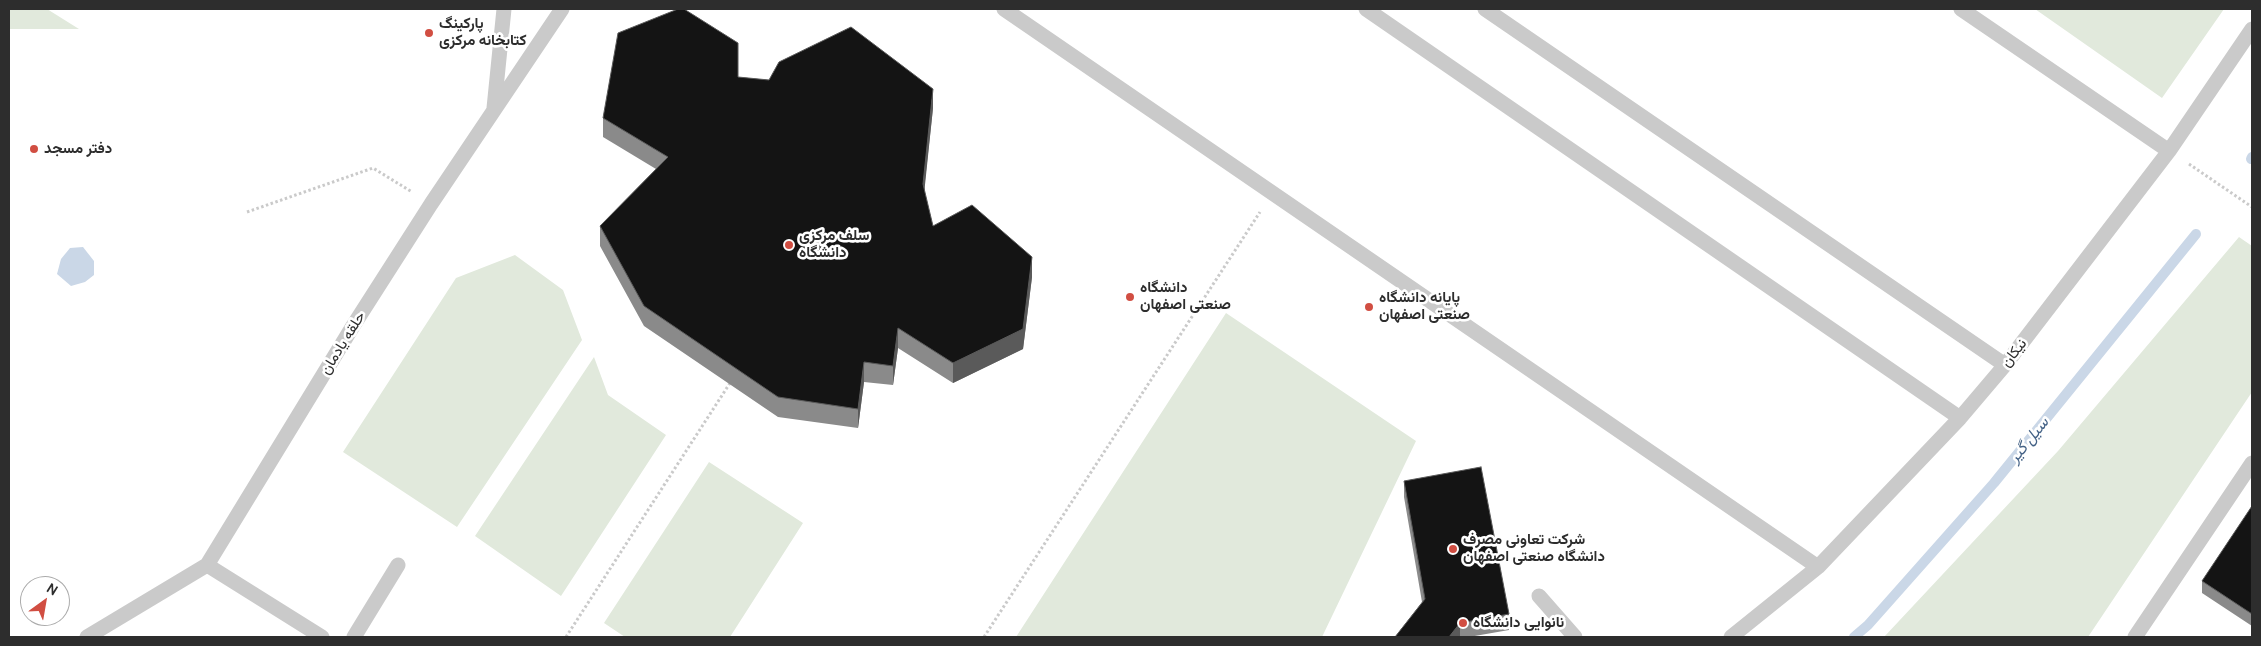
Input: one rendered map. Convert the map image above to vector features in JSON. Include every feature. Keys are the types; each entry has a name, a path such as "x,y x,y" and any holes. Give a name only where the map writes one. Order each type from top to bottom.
{"lane":[{"path":"494,110 504,9"},
{"name":"حلقه یادمان","path":"87,637 207,565 353,326 431,204 562,9"},
{"path":"1004,9 1818,566"},
{"path":"1366,9 1960,418"},
{"path":"1485,9 2005,365"},
{"path":"1961,9 2169,151"},
{"name":"نیکان","path":"1731,637 1818,566 1960,418 2005,365 2169,151 2252,29"},
{"path":"2135,637 2252,463"},
{"path":"207,565 322,637"},
{"path":"354,637 398,565"},
{"path":"1539,596 1574,637"}],"path":[{"path":"2169,151 2252,207"},
{"path":"248,212 373,168 431,204"},
{"path":"984,637 1272,192"},
{"path":"566,637 730,383"}],"shaded area":[{"path":"9,9 47,9 79,29 9,29"},
{"path":"2035,9 2224,9 2162,98"},
{"path":"2239,237 2252,246 2252,392 2088,637 1884,637 2058,451"},
{"path":"515,255 563,290 582,340 457,527 343,452 456,278"},
{"path":"1226,313 1416,441 1322,637 1016,637"},
{"path":"594,357 608,395 666,435 561,596 475,536"},
{"path":"709,462 803,523 730,637 625,637 604,623"}],"water":[{"path":"83,247 94,261 94,275 85,282 71,286 57,274 61,259 70,248"}],"building":[{"path":"678,9 684,9 738,43 738,77 769,80 779,62 851,27 933,89 923,184 933,226 972,205 1032,257 1023,329 953,363 898,328 893,366 864,362 858,409 778,397 644,306 600,226 668,157 603,118 618,33"},
{"name":"شرکت تعاونی مصرف دانشگاه صنعتی اصفهان","path":"1481,467 1509,614 1460,623 1449,637 1395,637 1425,599 1404,481"},
{"path":"2252,506 2252,614 2202,581"}],"waterway":[{"name":"سیل گیر","path":"1854,637 1868,625 1994,483 2196,234"}],"place":[{"name":"پارکینگ کتابخانه مرکزی","path":"429,33"},
{"name":"دفتر مسجد","path":"34,149"},
{"name":"سلف مرکزی دانشگاه","path":"789,245"},
{"name":"دانشگاه صنعتی اصفهان","path":"1130,297"},
{"name":"پایانه دانشگاه صنعتی اصفهان","path":"1369,307"},
{"name":"شرکت تعاونی مصرف دانشگاه صنعتی اصفهان","path":"1453,549"},
{"name":"نانوایی دانشگاه","path":"1463,623"}]}
